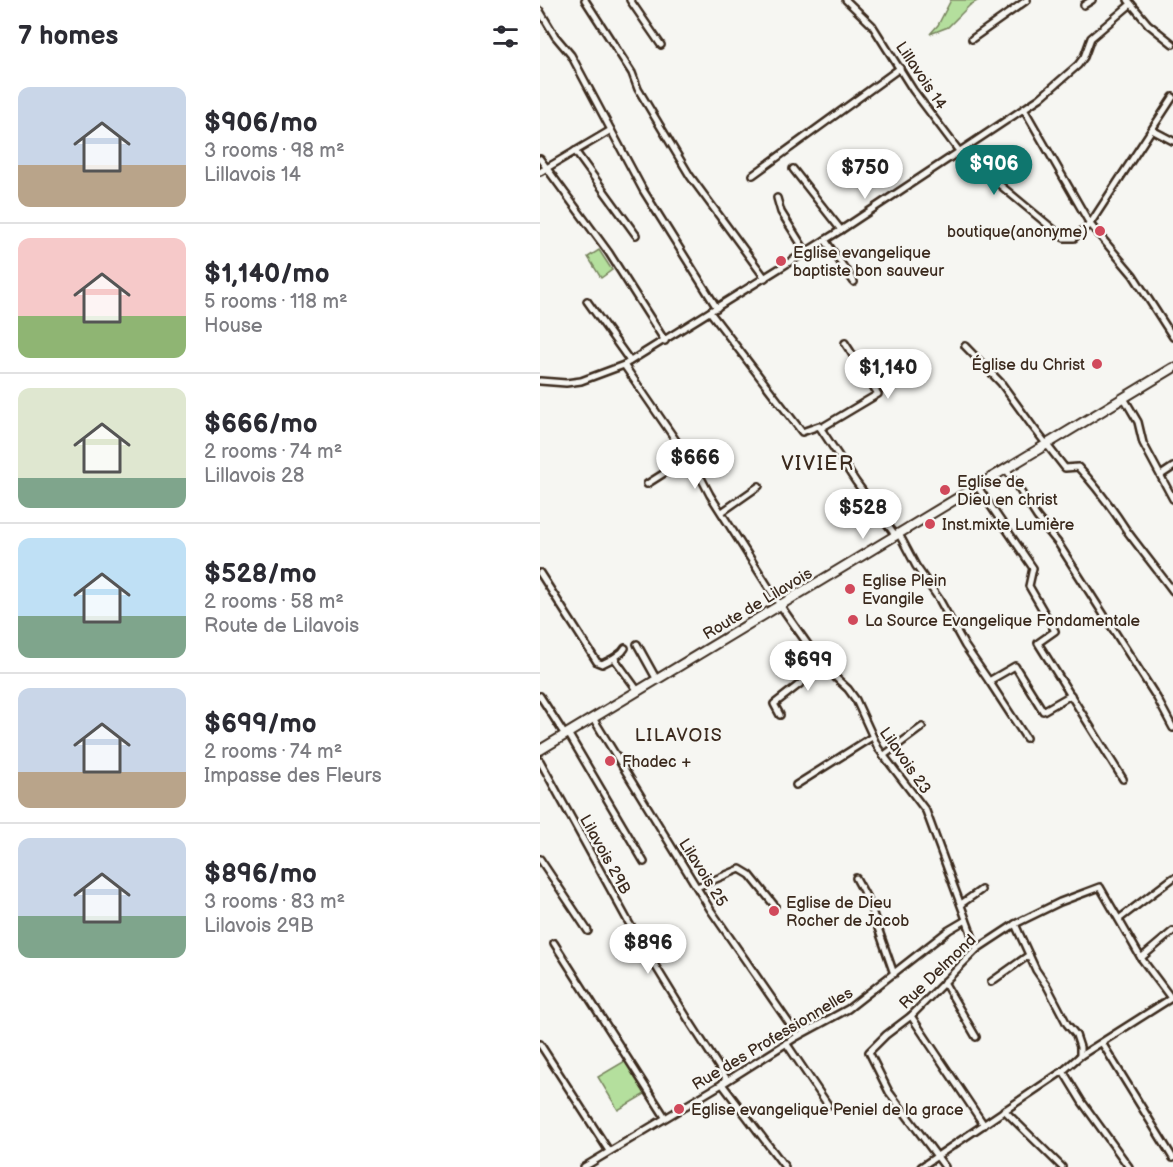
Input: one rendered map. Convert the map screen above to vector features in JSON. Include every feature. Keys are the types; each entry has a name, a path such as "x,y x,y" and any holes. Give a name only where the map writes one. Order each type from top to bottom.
{"main road":[{"name":"Route de Lilavois","path":"540,750 1173,368"}],"street":[{"path":"585,0 632,73 638,89 690,176 765,278"},
{"path":"641,0 632,3 661,45"},
{"name":"Lillavois 14","path":"846,0 872,25 913,90 959,151 1064,238 1074,238 1090,224"},
{"path":"972,39 1027,0"},
{"path":"1084,5 1092,0"},
{"path":"540,381 566,383 581,381 624,365 841,230 1024,109 1072,72 1084,57 1091,38 1130,2 1148,24 1173,44"},
{"path":"540,11 555,36 571,54 643,190 717,308"},
{"path":"753,175 900,68"},
{"path":"1090,224 1173,97"},
{"path":"1024,109 1090,224 1133,275 1173,338"},
{"path":"540,172 610,130"},
{"path":"1152,130 1173,141"},
{"path":"575,151 636,235"},
{"path":"540,159 609,253 665,341"},
{"path":"793,169 841,230"},
{"path":"777,198 781,212 806,252"},
{"path":"825,240 854,282"},
{"path":"587,301 630,361"},
{"path":"710,312 802,432 819,426 821,428 878,394 845,343"},
{"path":"965,346 1001,383 1065,468 1078,467 1085,474 1110,504 1173,591"},
{"name":"Lilavois 23","path":"624,365 688,458 780,605 823,666 848,689 856,700 883,756 926,811 977,949"},
{"path":"1124,398 1138,422 1143,442 1173,500"},
{"path":"821,428 856,482 898,535 939,599 965,646 1026,738"},
{"path":"647,484 688,458"},
{"path":"1161,475 1173,467"},
{"path":"1006,469 1037,517 1064,552 1157,698 1173,728"},
{"path":"722,512 759,486"},
{"path":"977,486 1033,568 1029,586 1055,631 1038,643 1124,779"},
{"path":"540,573 597,662 602,664 614,658 625,648"},
{"path":"637,644 657,680"},
{"path":"614,658 638,691"},
{"path":"780,715 774,704 823,666"},
{"path":"988,681 1014,666 1043,711 1071,695"},
{"path":"540,696 566,734 644,862"},
{"name":"Lilavois 25","path":"593,718 697,887 798,1036"},
{"path":"883,756 922,727"},
{"path":"796,785 872,737"},
{"name":"Lilavois 29B","path":"540,761 629,923 726,1078 722,1084 785,1167"},
{"path":"540,859 588,931"},
{"path":"697,887 740,869 750,875 775,906"},
{"path":"856,878 869,902 894,974"},
{"path":"1119,919 1173,878"},
{"name":"Rue Delmond","path":"945,1167 889,1092 869,1052 886,1035 911,1016 977,949 1015,924 1060,902 1100,887 1141,958 1172,997"},
{"path":"960,904 981,890"},
{"name":"Rue des Professionnelles","path":"584,1167 786,1043 848,1009 948,930 966,920"},
{"path":"1015,924 1036,970 1067,1024 1076,1035 1080,1056"},
{"path":"1141,958 1173,931"},
{"path":"555,943 665,1117"},
{"path":"991,982 1029,955"},
{"path":"944,982 976,1036"},
{"path":"921,1167 1063,1071 1080,1056 1172,997"},
{"path":"911,1016 984,1125"},
{"path":"786,1043 828,1105"},
{"path":"1102,1043 1173,1158"},
{"path":"540,1044 609,1151"},
{"path":"1063,1071 1082,1102 1129,1167"},
{"path":"1004,1110 1062,1167"}],"green space":[{"path":"951,0 979,0 970,5 948,27 930,34 938,25"},
{"path":"599,250 612,270 601,278 588,257"},
{"path":"625,1061 645,1094 618,1110 598,1077"}],"place":[{"name":"boutique(anonyme)","path":"1100,231"},
{"name":"Eglise evangelique baptiste bon sauveur","path":"781,261"},
{"name":"Église du Christ","path":"1097,364"},
{"name":"Eglise de Dieu en christ","path":"945,490"},
{"name":"Inst.mixte Lumière","path":"930,524"},
{"name":"Eglise Plein Evangile","path":"850,589"},
{"name":"La Source Evangelique Fondamentale","path":"853,620"},
{"name":"Fhadec +","path":"610,761"},
{"name":"Eglise de Dieu Rocher de Jacob","path":"774,911"},
{"name":"Eglise evangelique Peniel de la grace","path":"679,1109"}],"district":[{"name":"VIVIER","path":"818,463"},
{"name":"LILAVOIS","path":"679,735"}]}
